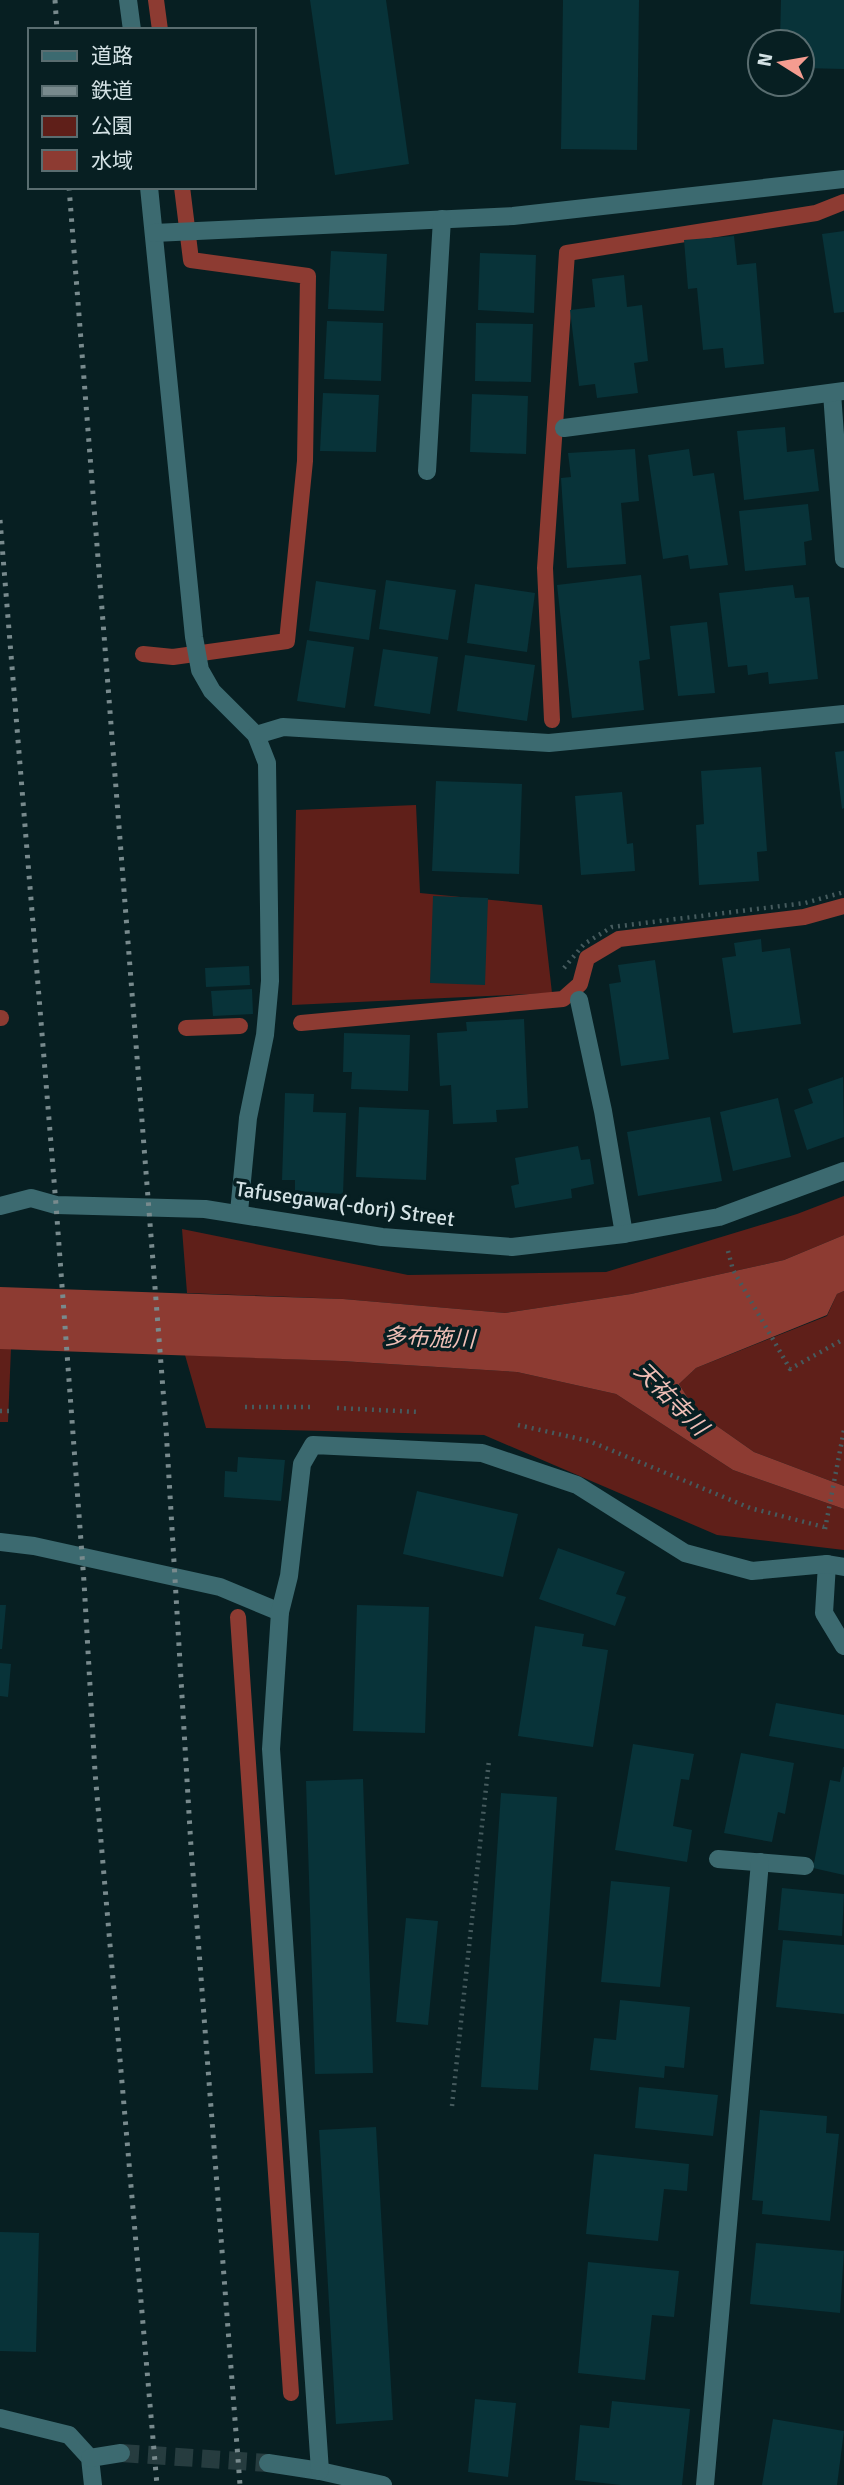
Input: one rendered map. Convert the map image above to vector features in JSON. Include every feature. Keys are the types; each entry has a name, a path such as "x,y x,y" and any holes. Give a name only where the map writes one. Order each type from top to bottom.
{"street":[{"path":"128,0 132,28"},
{"path":"163,233 513,216 844,179"},
{"path":"150,189 163,233 194,637 200,670 212,691 256,735 267,763 270,981 265,1035 248,1118 239,1212"},
{"path":"427,471 442,219"},
{"path":"564,428 838,392 844,559"},
{"path":"256,735 283,727 549,743 844,714"},
{"path":"579,1000 603,1111 624,1234"},
{"name":"Tafusegawa(-dori) Street","path":"0,1206 31,1198 56,1205 205,1209 239,1212 382,1237 512,1247 624,1234 719,1217 844,1171"},
{"path":"320,2471 271,1749 280,1612 289,1576 302,1464 313,1445 482,1453 578,1485 685,1553 752,1570 836,1566 824,1613 844,1646"},
{"path":"0,1542 34,1546 220,1587 280,1612"},
{"path":"718,1859 805,1866"},
{"path":"705,2485 760,1862"},
{"path":"0,2418 69,2435 90,2458 93,2485"},
{"path":"90,2458 121,2453"},
{"path":"268,2463 383,2485"}],"path":[{"path":"564,968 584,944 612,927 806,902 844,892"},
{"path":"719,1217 733,1269 790,1368 844,1339"},
{"path":"0,1411 9,1411"},
{"path":"825,1527 844,1430"},
{"path":"452,2106 489,1760"}],"green space":[{"path":"416,805 420,893 542,905 552,993 292,1005 296,810"},
{"path":"844,1196 844,1235 784,1260 631,1294 505,1313 343,1299 187,1293 182,1229 408,1275 606,1272 797,1214"},
{"path":"844,1291 844,1486 754,1452 697,1412 679,1384 696,1368 827,1316 837,1294"},
{"path":"11,1348 8,1422 0,1422 0,1349"},
{"path":"185,1355 517,1372 616,1394 733,1470 844,1509 844,1550 717,1535 484,1435 206,1428"}],"water":[{"path":"844,1235 844,1291 837,1294 827,1315 696,1368 679,1384 697,1412 754,1452 844,1486 844,1509 733,1470 616,1394 517,1372 341,1361 0,1349 0,1287 343,1299 505,1313 631,1294 784,1260"}],"building":[{"path":"310,0 386,0 409,164 335,175"},
{"path":"563,0 639,0 637,150 561,149"},
{"path":"781,0 844,0 844,69 816,68 816,28 780,28"},
{"path":"844,231 844,312 834,313 822,234"},
{"path":"734,236 737,265 756,263 764,364 725,368 723,348 703,350 697,288 688,289 684,240"},
{"path":"331,251 387,254 384,311 328,309"},
{"path":"480,253 536,255 534,313 478,310"},
{"path":"624,275 627,307 642,305 648,361 634,363 638,393 597,398 595,384 579,386 570,310 595,307 592,279"},
{"path":"327,321 383,323 381,381 324,379"},
{"path":"476,323 533,324 531,382 475,381"},
{"path":"323,393 379,395 376,452 320,451"},
{"path":"472,394 528,396 526,454 470,452"},
{"path":"785,427 787,452 814,449 819,491 744,500 737,431"},
{"path":"635,449 639,501 621,503 626,564 567,568 561,478 571,477 568,453"},
{"path":"689,449 693,476 714,473 728,565 690,569 688,555 663,559 648,455"},
{"path":"808,504 812,540 804,542 806,565 745,571 739,511"},
{"path":"641,575 650,659 639,661 644,710 572,718 557,585"},
{"path":"386,580 456,590 448,640 379,629"},
{"path":"316,581 376,590 369,640 309,631"},
{"path":"475,584 535,593 527,652 467,643"},
{"path":"793,585 795,598 809,597 818,679 769,684 768,672 748,675 747,665 728,667 719,593"},
{"path":"707,622 715,693 678,696 670,626"},
{"path":"307,640 354,647 345,708 297,701"},
{"path":"383,649 438,657 430,714 374,706"},
{"path":"465,655 535,665 527,721 457,711"},
{"path":"844,751 844,808 842,809 835,752"},
{"path":"761,767 767,851 757,852 759,881 699,885 696,825 704,824 701,771"},
{"path":"436,781 522,784 519,874 432,871"},
{"path":"622,792 627,844 633,843 635,871 581,875 575,796"},
{"path":"433,896 488,898 485,985 430,983"},
{"path":"761,939 762,952 790,948 801,1024 733,1033 722,958 736,956 734,943"},
{"path":"655,960 669,1059 621,1066 609,984 621,982 618,965"},
{"path":"249,966 250,985 206,987 205,968"},
{"path":"252,989 253,1014 213,1016 211,991"},
{"path":"524,1019 528,1108 496,1110 497,1122 453,1124 451,1085 440,1086 437,1033 467,1031 466,1022"},
{"path":"344,1033 410,1035 408,1091 351,1089 352,1072 343,1072"},
{"path":"843,1077 844,1137 807,1150 794,1110 813,1103 808,1089"},
{"path":"285,1093 314,1094 313,1112 346,1113 343,1194 295,1191 295,1180 282,1180"},
{"path":"778,1098 791,1157 733,1171 720,1112"},
{"path":"359,1107 429,1110 426,1180 356,1177"},
{"path":"710,1117 722,1181 638,1196 627,1132"},
{"path":"578,1146 581,1160 590,1159 594,1184 571,1189 572,1198 515,1208 511,1186 519,1184 515,1158"},
{"path":"238,1457 285,1460 281,1501 224,1497 225,1471 237,1472"},
{"path":"417,1491 518,1514 503,1577 403,1554"},
{"path":"558,1548 625,1572 616,1594 626,1597 615,1626 539,1599"},
{"path":"0,1605 6,1605 2,1649 0,1649"},
{"path":"357,1605 429,1607 425,1733 353,1731"},
{"path":"535,1626 584,1634 582,1646 608,1650 593,1747 518,1736"},
{"path":"0,1663 11,1664 8,1697 0,1696"},
{"path":"776,1703 844,1715 844,1749 769,1736"},
{"path":"633,1744 694,1754 689,1780 681,1779 673,1826 692,1830 687,1862 615,1850"},
{"path":"741,1753 794,1763 785,1814 778,1812 772,1842 724,1833"},
{"path":"843,1767 844,1875 813,1868 830,1780 840,1782"},
{"path":"363,1779 373,2073 315,2074 306,1781"},
{"path":"501,1793 557,1797 538,2090 481,2087"},
{"path":"611,1881 670,1887 660,1987 601,1982"},
{"path":"782,1888 844,1894 842,1936 778,1930"},
{"path":"406,1918 438,1921 428,2025 396,2022"},
{"path":"783,1940 844,1945 844,2014 776,2007"},
{"path":"620,2000 690,2007 684,2068 665,2066 664,2078 590,2070 594,2038 616,2040"},
{"path":"639,2087 718,2095 713,2136 635,2128"},
{"path":"760,2110 827,2116 826,2133 839,2134 830,2221 762,2214 763,2201 752,2200"},
{"path":"376,2127 393,2420 336,2424 319,2130"},
{"path":"594,2154 689,2164 687,2191 664,2189 658,2241 586,2234"},
{"path":"0,2232 39,2233 36,2352 0,2351"},
{"path":"756,2243 844,2251 840,2313 750,2304"},
{"path":"588,2262 679,2271 674,2317 652,2315 645,2380 578,2373"},
{"path":"475,2399 516,2403 508,2477 468,2472"},
{"path":"612,2401 690,2409 682,2485 621,2485 575,2480 580,2425 609,2428"},
{"path":"773,2419 844,2431 837,2485 762,2485"}],"waterway":[{"path":"156,0 160,28"},
{"path":"143,654 173,657 287,641 305,461 308,276 191,260 182,189"},
{"path":"552,720 545,568 567,253 816,213 844,202"},
{"path":"301,1023 563,999 580,984 587,958 619,939 804,917 844,906"},
{"path":"186,1028 240,1026"},
{"path":"238,1617 291,2393"}],"tunnel":[{"path":"121,2453 268,2463"}],"railway":[{"path":"55,0 57,28"},
{"path":"69,189 166,1428 191,1847 240,2485"},
{"path":"0,520 56,1205 95,1772 157,2485"}],"water label":[{"name":"多布施川","path":"429,1338"},
{"name":"天祐寺川","path":"671,1399"}]}
